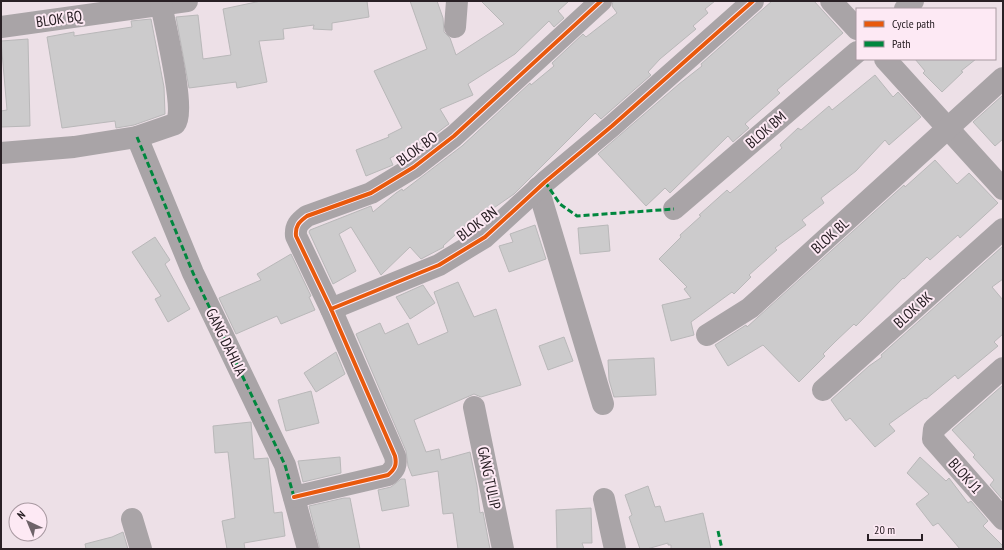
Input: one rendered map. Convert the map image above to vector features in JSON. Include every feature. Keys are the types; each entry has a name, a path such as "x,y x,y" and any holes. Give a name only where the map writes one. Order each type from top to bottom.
{"street":[{"name":"BLOK BQ","path":"1,27 187,1"},
{"path":"456,27 457,1"},
{"name":"BLOK BO","path":"331,309 296,236 295,229 299,222 307,216 371,193 414,167 454,136 601,1"},
{"name":"BLOK BN","path":"331,309 439,265 485,237 538,188 612,126 753,1"},
{"path":"830,1 856,28"},
{"path":"1,153 74,147 137,137 175,124 178,120 176,83 161,4"},
{"name":"BLOK BM","path":"674,209 856,53"},
{"path":"886,60 1003,189"},
{"name":"BLOK BL","path":"707,335 750,308 1003,78"},
{"name":"GANG DAHLIA","path":"137,137 193,273 285,465 308,549"},
{"path":"538,188 603,404"},
{"name":"BLOK BK","path":"823,390 1003,229"},
{"path":"294,497 388,475 394,470 396,462 395,456 331,309"},
{"name":"BLOK J1","path":"1003,368 934,430 934,439 936,444 1003,519"},
{"name":"GANG TULIP","path":"474,407 503,549"},
{"path":"604,499 615,549"},
{"path":"132,519 141,549"}],"building":[{"path":"261,1 367,1 369,17 332,23 332,30 313,29 314,25 283,29 284,39 259,41 267,82 237,88 236,82 189,88 176,17 198,15 203,59 231,55 223,9"},
{"path":"410,1 437,1 443,18 444,32 450,38 456,55 504,24 481,1 569,1 558,11 564,18 554,27 549,21 515,54 468,84 473,95 440,109 449,124 424,143 390,158 393,165 366,176 356,150 389,137 388,135 402,128 374,71 427,49"},
{"path":"613,1 715,1 705,9 708,13 693,26 696,29 660,59 648,72 651,75 601,119 595,113 514,194 485,214 482,210 443,246 444,247 421,259 410,247 381,275 351,227 339,234 356,271 333,284 309,232 310,230 371,206 373,212 396,193 402,189 403,191 462,146 530,83 531,85 554,66 552,63 583,34 586,37 617,13 612,6"},
{"path":"772,1 814,1 843,33 777,90 780,93 745,124 749,128 733,142 728,136 670,193 665,188 646,206 598,154 702,66 701,64"},
{"path":"151,19 164,87 165,114 134,125 116,128 115,121 62,128 47,37 74,32 74,36 132,27 131,21"},
{"path":"28,39 30,126 1,127 1,111 7,110 1,41"},
{"path":"916,60 975,60 961,71 963,72 942,92 923,73 925,71"},
{"path":"875,75 893,97 898,92 921,117 889,145 885,140 856,171 821,198 824,203 802,220 806,225 775,248 777,250 749,275 751,277 734,294 732,292 691,322 694,335 671,341 662,305 691,298 684,289 687,287 659,259 681,237 680,235 701,216 699,215 727,190 730,193 782,148 780,145 798,128 801,130 829,106 832,110"},
{"path":"1003,95 1003,139 995,146 973,122"},
{"path":"935,160 957,184 969,173 998,203 960,238 958,235 930,260 927,257 904,279 903,278 856,326 854,324 823,354 825,356 799,382 763,345 728,366 715,345 746,325 747,327 904,185 905,187"},
{"path":"535,225 546,259 509,272 499,246 513,242 510,234"},
{"path":"608,225 610,251 580,254 578,228"},
{"path":"155,237 170,260 165,264 190,309 168,322 155,299 161,296 132,252"},
{"path":"1003,246 1003,279 992,287 1003,300 1003,334 994,342 998,346 958,379 955,375 926,399 925,398 889,424 895,431 875,447 850,418 846,421 831,400 869,366 882,357 881,355"},
{"path":"291,254 311,296 309,297 315,310 281,324 277,316 236,334 219,298 261,280 257,274"},
{"path":"458,282 474,317 496,309 521,385 481,397 474,394 414,420 426,452 439,449 441,460 470,452 477,486 480,513 483,512 490,549 458,549 453,513 443,514 438,471 412,476 408,466 406,451 356,334 380,323 385,334 408,323 418,345 448,332 434,292"},
{"path":"423,285 435,303 410,319 396,297"},
{"path":"564,337 573,361 548,370 539,346"},
{"path":"336,352 345,374 316,392 304,373"},
{"path":"654,358 656,395 614,397 609,380 608,360"},
{"path":"1003,385 1003,500 990,485 994,480 973,457 975,455 952,430"},
{"path":"311,391 319,423 286,431 278,400"},
{"path":"251,422 254,459 268,458 274,513 282,512 285,536 244,543 245,549 227,549 222,521 235,518 228,452 215,453 213,426"},
{"path":"340,457 341,473 303,482 298,461"},
{"path":"920,457 946,481 949,478 968,503 971,501 988,521 983,526 1003,546 1003,549 960,549 938,523 933,526 916,504 929,494 907,473"},
{"path":"401,479 405,479 409,506 382,511 378,490 391,487"},
{"path":"648,486 655,507 660,506 665,522 703,513 711,549 671,549 671,545 668,545 668,543 647,549 640,549 629,517 632,515 625,495"},
{"path":"350,498 360,549 320,549 309,506"},
{"path":"591,508 592,543 582,543 584,549 557,549 556,510"},
{"path":"123,532 128,549 86,549 85,544 112,537"}],"marked path":[{"path":"137,137 193,273 285,465 294,497 296,497"},
{"path":"545,182 560,204 577,216 674,209"},
{"path":"718,531 722,549"}],"cycle path":[{"path":"331,309 296,236 296,230 300,222 307,216 371,193 414,167 454,136 601,1"},
{"path":"294,497 388,475 394,469 396,464 395,456 331,309 439,265 485,237 545,182 612,126 753,1"}]}
